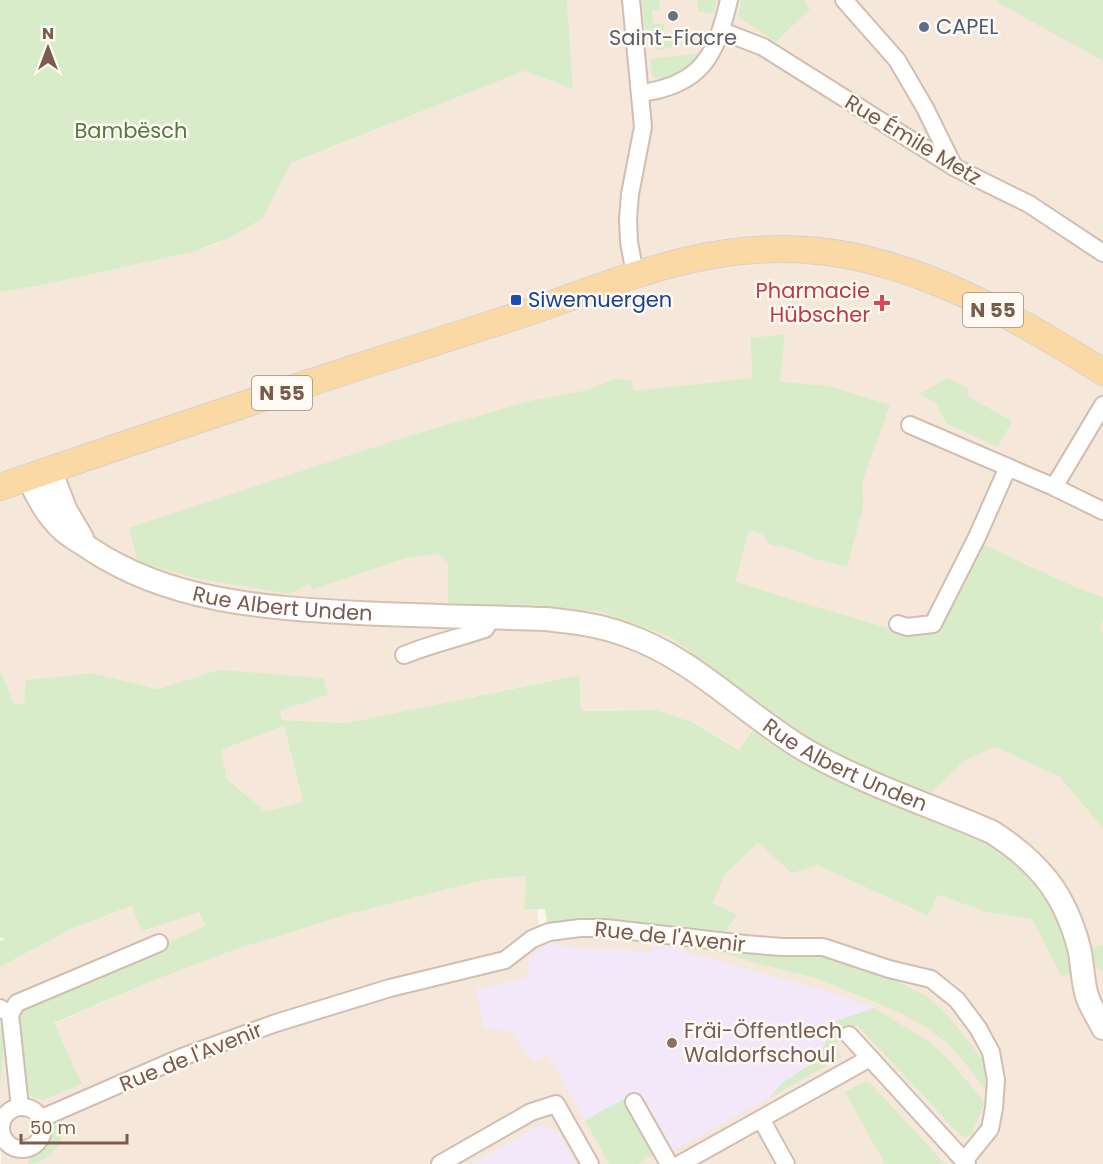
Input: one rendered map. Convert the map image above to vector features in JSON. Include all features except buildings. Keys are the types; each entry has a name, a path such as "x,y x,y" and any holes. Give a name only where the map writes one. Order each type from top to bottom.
{"main road":[{"name":"N 55","path":"0,487 521,315 636,274 708,255 744,250 810,250 850,256 877,262 942,284 1027,326 1103,372"},
{"name":"Rue Albert Unden","path":"39,473 39,500 63,531 108,561 160,584 214,599 298,610 546,619 584,624 626,634 662,650 805,750 858,776 992,832 1012,845 1049,881 1062,901 1079,950 1088,998 1103,1028"}],"street":[{"path":"631,0 643,127 630,194 628,219 629,242 636,274"},
{"path":"641,93 682,82 704,65 722,31 729,0"},
{"path":"844,0 897,60 925,108 954,167"},
{"name":"Rue Émile Metz","path":"722,31 763,47 954,167 1029,204 1103,252"},
{"path":"1054,487 1103,405"},
{"path":"910,425 1054,487 1103,511"},
{"path":"898,624 907,627 933,624 977,537 1008,467"},
{"path":"404,654 485,629 488,617"},
{"name":"Rue de l'Avenir","path":"42,1118 182,1057 276,1023 390,988 505,960 532,939 549,932 605,928 745,944 823,947 889,969 931,979 957,1000 978,1028 991,1052 996,1080 990,1128 966,1162"},
{"path":"20,1107 5,1011 17,1003 159,943"},
{"path":"849,1035 966,1162"},
{"path":"680,1164 870,1058"},
{"path":"634,1102 669,1164"},
{"path":"440,1164 531,1112 556,1104 590,1164"},
{"path":"20,1107 32,1109 42,1118 43,1132 40,1140 34,1146 18,1157 2,1134 1,1126 2,1118 13,1109 20,1107"},
{"path":"761,1119 786,1164"}],"shaded area":[{"path":"567,0 996,0 1103,61 1103,1164 1,1164 0,1094 4,1041 0,1025 0,967 75,927 132,906 199,911 205,927 54,992 26,1088 28,1093 81,1084 53,1024 147,983 234,950 346,915 488,879 526,876 524,910 537,910 539,924 607,920 723,934 738,915 713,903 725,874 758,843 792,872 818,864 928,916 938,895 986,912 1032,919 1061,976 1063,930 754,727 740,750 692,722 656,710 581,711 578,675 346,723 282,720 280,711 328,695 218,670 158,689 91,673 27,680 24,703 13,704 0,669 0,292 38,286 197,251 217,244 263,218 291,163 524,71 573,89"},
{"path":"284,726 303,802 265,811 227,779 221,750"},
{"name":"Fräi-Öffentlech Waldorfschoul","path":"549,943 574,947 652,952 653,944 671,946 824,990 874,1008 836,1021 817,1060 782,1083 769,1098 673,1150 644,1097 633,1094 585,1120 547,1054 533,1061 511,1032 484,1027 476,989 527,978 529,957"},
{"path":"538,1126 551,1128 560,1136 576,1164 471,1164"}],"green space":[{"name":"Bambësch","path":"0,0 567,0 573,89 524,71 291,163 263,218 231,237 197,251 38,286 0,292"},
{"path":"642,0 659,0 660,9 652,10 653,24 664,24 665,36 673,36 674,47 658,50 649,40 646,34"},
{"path":"697,0 717,0 713,14 698,11"},
{"path":"741,0 804,0 810,9 776,42 738,17"},
{"path":"996,0 1103,0 1103,61 1000,4"},
{"path":"701,53 679,73 665,78 652,76 650,59"},
{"path":"785,334 780,382 829,386 890,405 862,482 863,507 847,567 771,545 761,534 749,530 735,582 907,634 936,631 980,543 1075,587 1103,597 1103,619 1100,630 1103,632 1103,828 1059,776 995,747 965,760 931,793 833,756 671,637 599,611 448,603 448,563 437,554 405,558 312,590 310,583 290,594 194,578 138,562 129,528 405,437 530,401 583,391 616,379 631,380 634,391 752,378 751,338"},
{"path":"948,378 969,389 967,396 1012,421 998,447 947,424 935,402 919,394"},
{"path":"0,669 14,704 24,703 26,680 91,673 158,689 218,670 324,678 328,695 280,711 282,720 346,723 579,675 581,711 656,710 692,722 739,750 755,727 990,842 1026,870 1042,889 1065,940 1074,973 1061,976 1032,919 986,912 938,895 928,916 818,865 792,873 758,843 725,874 713,903 738,915 723,934 607,920 547,924 545,909 524,910 526,876 488,879 346,915 234,950 147,983 54,1023 82,1084 43,1100 30,1096 24,1088 18,1017 23,1008 205,926 199,912 142,931 132,906 75,927 0,967 0,941 5,939 0,937","holes":["284,726 303,802 265,811 227,779 221,750"]},
{"path":"1103,945 1103,971 1090,962 1089,949"},
{"path":"700,946 818,956 887,976 928,997 949,1017 988,1066 990,1080 987,1092 947,1043 903,1014 816,978"},
{"path":"874,1008 931,1043 951,1062 985,1103 971,1135 963,1138 857,1025 834,1046 842,1057 769,1098 782,1083 817,1060 836,1021"},
{"path":"0,1025 4,1040 0,1094"},
{"path":"864,1082 869,1082 945,1164 885,1164 845,1092"},
{"path":"626,1098 657,1153 637,1164 609,1164 585,1120"},
{"path":"63,1116 64,1132 56,1148 44,1159 28,1164 45,1144 54,1124"}],"place":[{"name":"Saint-Fiacre","path":"673,16"},
{"name":"CAPEL","path":"924,27"},
{"name":"Siwemuergen","path":"516,300"},
{"name":"Pharmacie Hübscher","path":"882,303"},
{"name":"Fräi-Öffentlech Waldorfschoul","path":"672,1043"}]}
